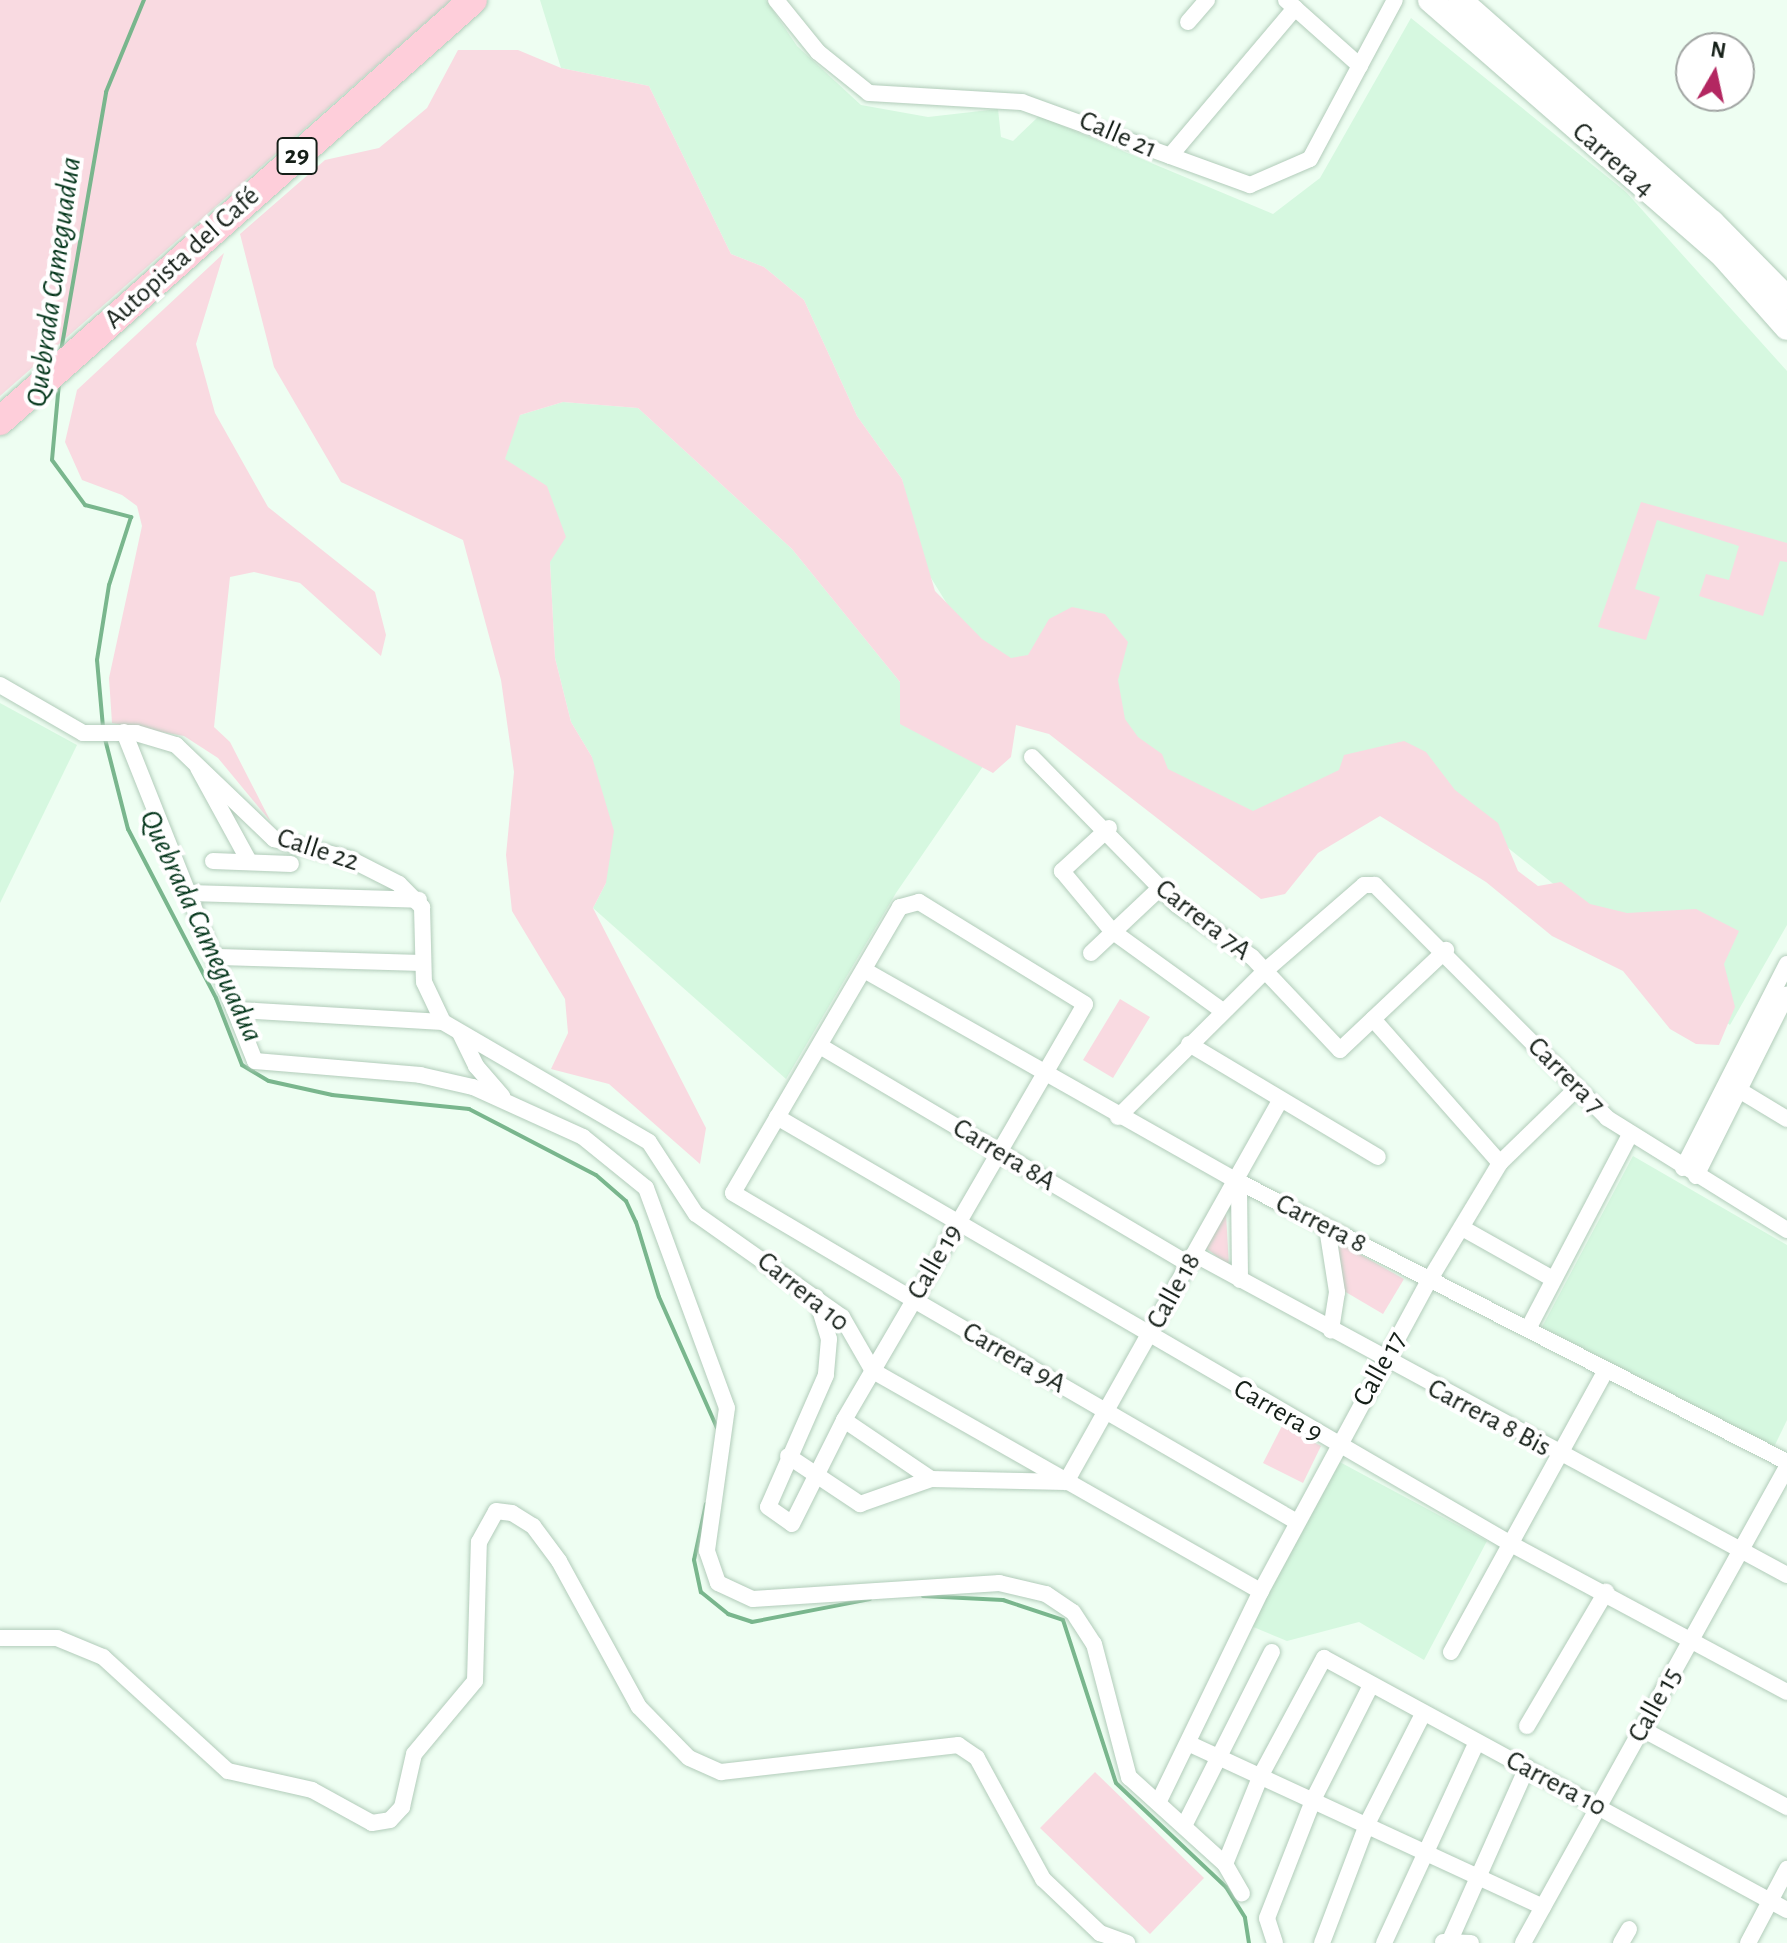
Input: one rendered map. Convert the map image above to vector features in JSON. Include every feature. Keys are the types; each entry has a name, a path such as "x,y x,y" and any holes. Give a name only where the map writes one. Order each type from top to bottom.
{"highway":[{"name":"Autopista del Café","path":"0,421 473,0"}],"main road":[{"name":"Carrera 4","path":"1430,0 1723,256 1787,328"},
{"name":"Carrera 4","path":"1460,0 1712,222 1787,298"}],"street":[{"name":"Calle 21","path":"776,0 818,52 869,93 1022,102 1170,156 1229,182 1284,176 1310,159 1395,0"},
{"path":"1188,22 1207,0"},
{"path":"1170,156 1290,4 1360,66"},
{"name":"Calle 22","path":"0,685 68,726 96,733 120,732 157,737 194,760 274,839 368,866 419,900"},
{"path":"120,732 219,957 255,1061 420,1075 505,1098 583,1137 646,1188 727,1408 707,1551 718,1583 753,1599 999,1583 1046,1594 1073,1612 1094,1644 1121,1759 1158,1803 1225,1864 1242,1893"},
{"name":"Carrera 7A","path":"1032,757 1109,828 1160,888 1266,970 1340,1050 1373,1019"},
{"path":"194,760 249,861"},
{"path":"1109,828 1062,871 1112,931 1223,1011"},
{"path":"213,861 291,864"},
{"name":"Carrera 7","path":"1266,970 1364,885 1375,885 1446,950 1575,1090 1630,1135 1787,1230"},
{"path":"1091,953 1160,888"},
{"path":"189,893 419,900 422,963 429,1000 443,1022"},
{"name":"Calle 19","path":"788,1456 768,1507 792,1524 844,1420 1085,1004 909,902 864,970"},
{"path":"1446,950 1373,1019 1500,1163"},
{"path":"219,957 422,963"},
{"path":"1690,1172 1739,1090 1775,1019 1787,964"},
{"path":"777,1117 864,970"},
{"name":"Carrera 8","path":"864,970 1118,1117 1239,1182 1787,1465"},
{"path":"1118,1117 1266,970"},
{"path":"239,1010 443,1022"},
{"path":"1690,1172 1775,1019"},
{"name":"Carrera 10","path":"443,1022 627,1125 670,1167 696,1214 816,1297 853,1329 873,1371"},
{"path":"460,1031 476,1066 505,1098"},
{"path":"1189,1044 1378,1157"},
{"name":"Carrera 8A","path":"820,1046 1000,1152 1192,1259"},
{"name":"Calle 17","path":"1158,1803 1261,1591 1430,1279 1464,1229 1500,1163 1575,1090"},
{"path":"1739,1090 1787,1119"},
{"name":"Calle 18","path":"1066,1482 1239,1182 1280,1100"},
{"name":"Carrera 9A","path":"777,1117 733,1193 1297,1522"},
{"name":"Carrera 9","path":"777,1117 1149,1337 1511,1544 1606,1592 1787,1692"},
{"path":"1528,1329 1630,1135"},
{"path":"1239,1182 1240,1280"},
{"path":"1327,1228 1337,1292 1331,1331"},
{"path":"1464,1229 1553,1279"},
{"name":"Carrera 8 Bis","path":"1192,1259 1240,1280 1383,1361 1787,1575"},
{"path":"816,1297 829,1339 826,1375 788,1456 860,1504 931,1479 1066,1482"},
{"path":"873,1371 1261,1591"},
{"path":"1451,1652 1605,1372"},
{"path":"844,1420 931,1479"},
{"name":"Calle 15","path":"1523,1943 1787,1465"},
{"path":"0,1638 57,1638 103,1657 228,1771 312,1790 372,1823 390,1820 402,1807 414,1754 475,1681 479,1542 496,1511 512,1513 533,1526 559,1561 639,1707 689,1758 721,1772 958,1745 977,1758 1043,1879 1100,1933 1127,1943"},
{"path":"1527,1726 1606,1592"},
{"path":"1184,1826 1216,1755 1272,1652"},
{"name":"Carrera 10","path":"1261,1775 1324,1658 1787,1910"},
{"path":"1275,1943 1267,1918 1314,1798 1371,1685"},
{"path":"1322,1943 1368,1822 1423,1714"},
{"path":"1642,1729 1787,1807"},
{"path":"1384,1943 1424,1847 1477,1742"},
{"path":"1188,1743 1424,1847 1543,1907"},
{"path":"1471,1943 1446,1940 1527,1767"},
{"path":"1225,1864 1261,1775"},
{"path":"1748,1943 1787,1869"}],"shaded area":[{"path":"0,0 451,0 0,396"},
{"path":"540,0 766,0 797,46 861,105 928,117 998,109 1001,137 1013,141 1039,116 1273,214 1320,178 1411,18 1626,192 1787,371 1787,925 1730,1025 1398,760 1232,834 1019,714 896,893 786,1079 593,908 606,883 592,757 571,722 555,658 550,562 505,459 507,439 520,415 563,402 638,408 792,549 900,682 949,607 923,565 902,479 857,416 804,300 764,267 731,254 649,86 561,68"},
{"path":"458,50 518,50 561,68 649,86 731,254 764,267 804,300 857,416 902,479 935,591 982,639 1011,658 1028,655 1049,619 1072,607 1105,614 1128,642 1118,680 1125,719 1138,737 1162,754 1168,769 1253,811 1339,770 1344,755 1404,741 1426,752 1455,790 1498,823 1518,871 1538,886 1561,882 1590,904 1627,913 1696,909 1739,931 1724,964 1735,1007 1719,1045 1696,1044 1670,1029 1623,971 1552,936 1486,882 1380,816 1318,853 1285,894 1261,899 1049,734 1016,725 1011,757 993,773 900,724 900,682 792,549 638,408 563,402 520,415 505,459 547,486 566,537 550,562 555,658 571,722 592,757 614,831 606,883 593,908 706,1128 700,1164 609,1084 551,1069 568,1033 565,999 512,911 506,855 514,772 501,680 463,540 341,482 274,367 240,234 325,160 379,148 427,108"},
{"path":"224,253 196,344 215,413 268,507 375,592 386,635 381,656 300,583 254,572 230,577 214,727 230,742 271,822 218,758 184,736 112,723 109,678 142,526 137,506 122,495 82,480 65,442 77,390"},
{"path":"1641,502 1787,543 1787,562 1780,561 1763,616 1699,596 1706,574 1729,580 1739,546 1657,520 1635,589 1660,597 1646,640 1598,627"},
{"path":"0,703 77,745 0,903"},
{"path":"1120,999 1150,1017 1113,1078 1083,1060"},
{"path":"1633,1156 1787,1245 1787,1420 1774,1447 1542,1327"},
{"path":"1226,1214 1229,1266 1206,1248"},
{"path":"1338,1242 1404,1279 1383,1314 1344,1291"},
{"path":"1282,1426 1321,1446 1303,1483 1263,1463"},
{"path":"1336,1460 1487,1541 1424,1660 1359,1622 1287,1641 1251,1626"},
{"path":"1095,1772 1204,1878 1150,1934 1040,1828"}],"waterway":[{"name":"Quebrada Cameguadua","path":"61,351 106,92 144,0"},
{"name":"Quebrada Cameguadua","path":"59,383 52,460 85,505 131,517 109,585 97,660 103,727"},
{"name":"Quebrada Cameguadua","path":"104,735 128,829 216,998 242,1065 269,1081 332,1095 469,1109 596,1175 626,1201 636,1222 659,1297 717,1428"},
{"name":"Quebrada Cameguadua","path":"706,1504 694,1560 701,1592 728,1614 752,1622 870,1599"},
{"name":"Quebrada Cameguadua","path":"923,1596 1003,1600 1063,1620 1116,1783 1226,1887 1245,1918 1249,1943"}]}
